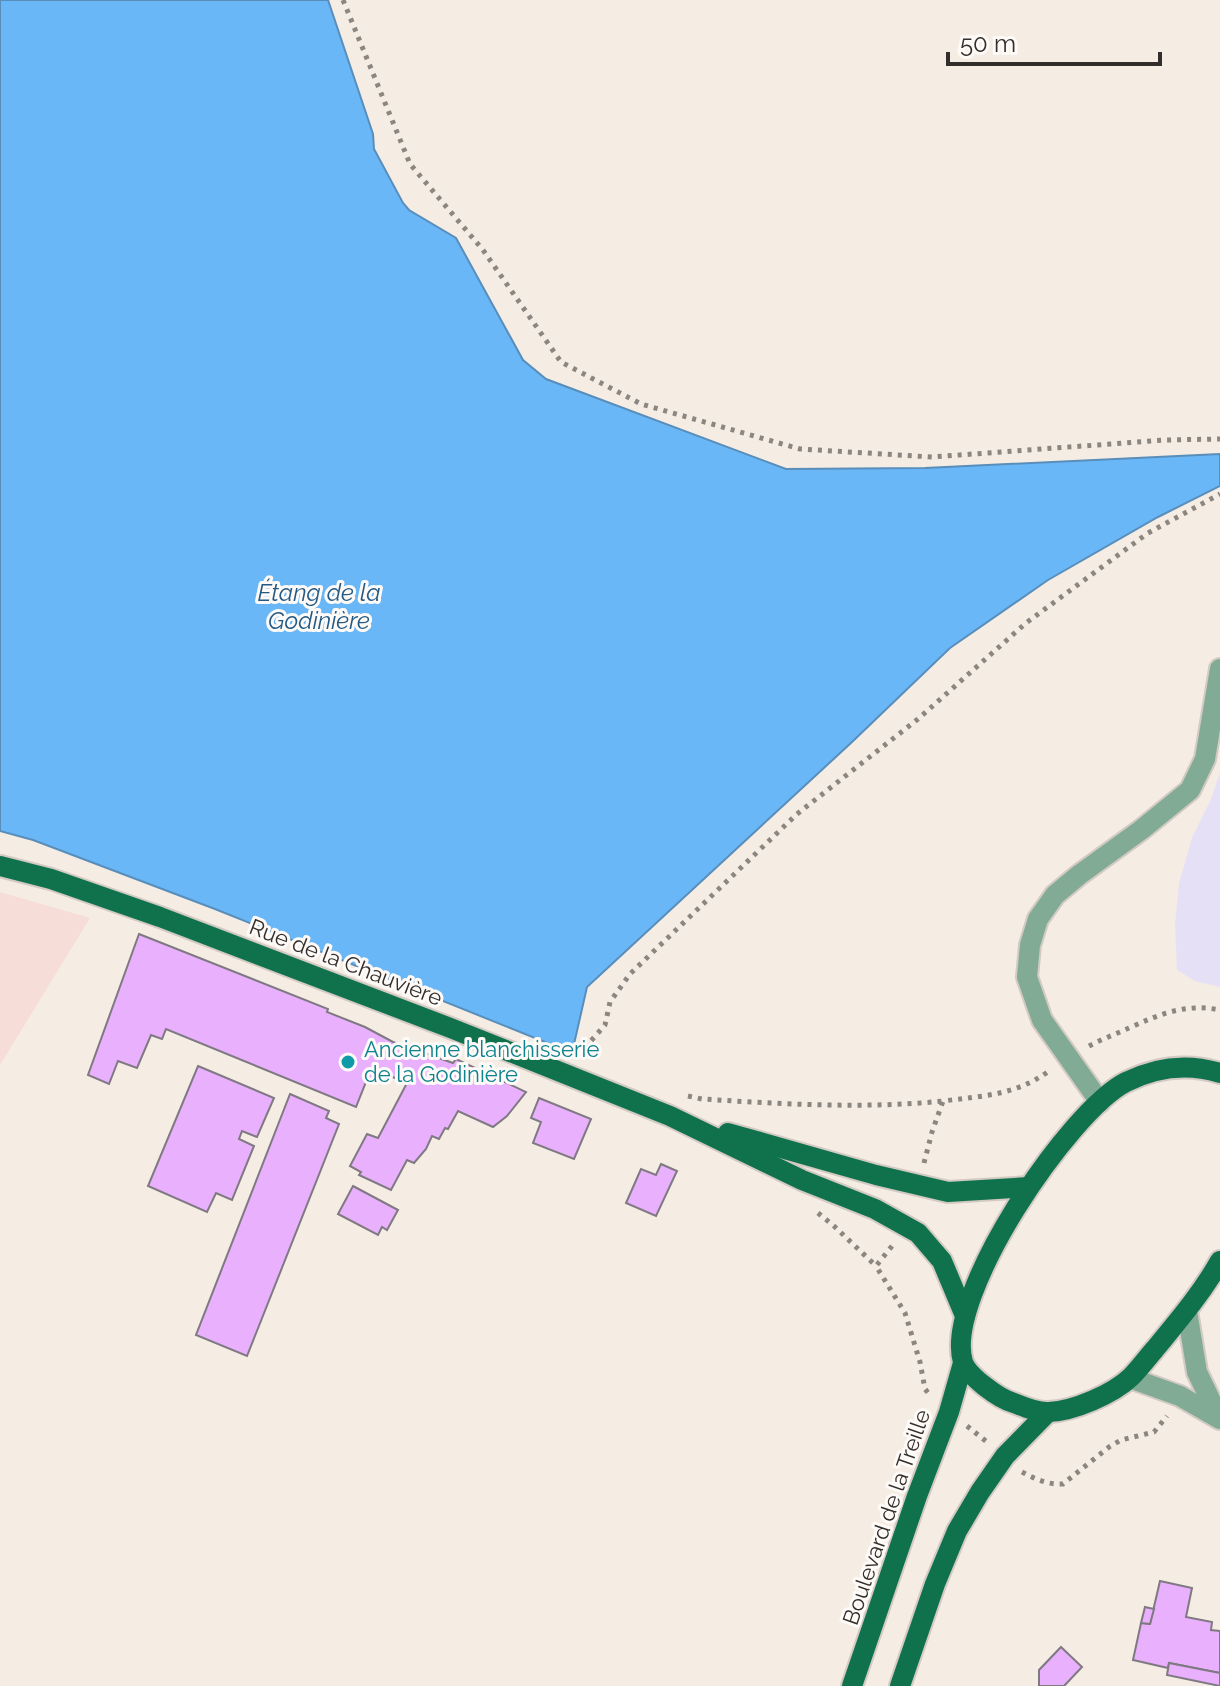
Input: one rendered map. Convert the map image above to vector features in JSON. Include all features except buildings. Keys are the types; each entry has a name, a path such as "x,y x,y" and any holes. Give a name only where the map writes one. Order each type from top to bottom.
{"main road":[{"name":"Rue de la Chauvière","path":"0,866 51,879 580,1068 670,1116 802,1180 875,1209 918,1233 942,1261 965,1316"},
{"path":"965,1316 1009,1217 1070,1133 1100,1102 1124,1083 1157,1070 1198,1067 1220,1072"},
{"name":"Rue de la Chauvière","path":"670,1116 948,1192 1029,1187"},
{"path":"963,1363 979,1382 1006,1401 1047,1413 1075,1407 1102,1396 1130,1378 1187,1311 1220,1261"},
{"name":"Boulevard de la Treille","path":"852,1686 949,1412 963,1363 965,1316"},
{"path":"900,1686 957,1531 1005,1456 1047,1413"}],"street":[{"path":"1100,1102 1042,1020 1027,977 1030,945 1038,919 1055,895 1190,790 1205,759 1220,669"},
{"path":"1187,1311 1197,1372 1219,1418"},
{"path":"1130,1378 1180,1396 1219,1418"}],"path":[{"path":"343,0 410,164 483,250 561,362 641,404 800,449 932,457 1165,440 1220,439"},
{"path":"580,1068 590,1042 605,1025 610,1002 630,974 797,814 918,719 1026,623 1148,533 1220,494"},
{"path":"683,1095 702,1099 791,1104 877,1104 943,1101 1014,1091 1039,1079 1068,1057 1161,1014 1198,1006 1220,1010"},
{"path":"580,1068 598,1064"},
{"path":"917,1185 943,1101"},
{"path":"906,1226 876,1266 905,1313 925,1389 933,1400 1023,1473 1054,1485 1063,1484 1121,1440 1154,1432 1180,1396"}],"shaded area":[{"path":"1220,772 1220,987 1195,981 1177,970 1175,925 1179,883 1192,838"},
{"path":"0,892 90,918 0,1065"}],"water":[{"name":"Étang de la Godinière","path":"0,0 328,0 373,134 374,149 403,203 409,210 456,238 523,360 546,379 786,469 925,468 1220,454 1220,486 1158,517 1048,580 950,648 587,987 572,1053 215,909 33,840 0,831"}],"place":[{"name":"Ancienne blanchisserie de la Godinière","path":"348,1062"}]}
